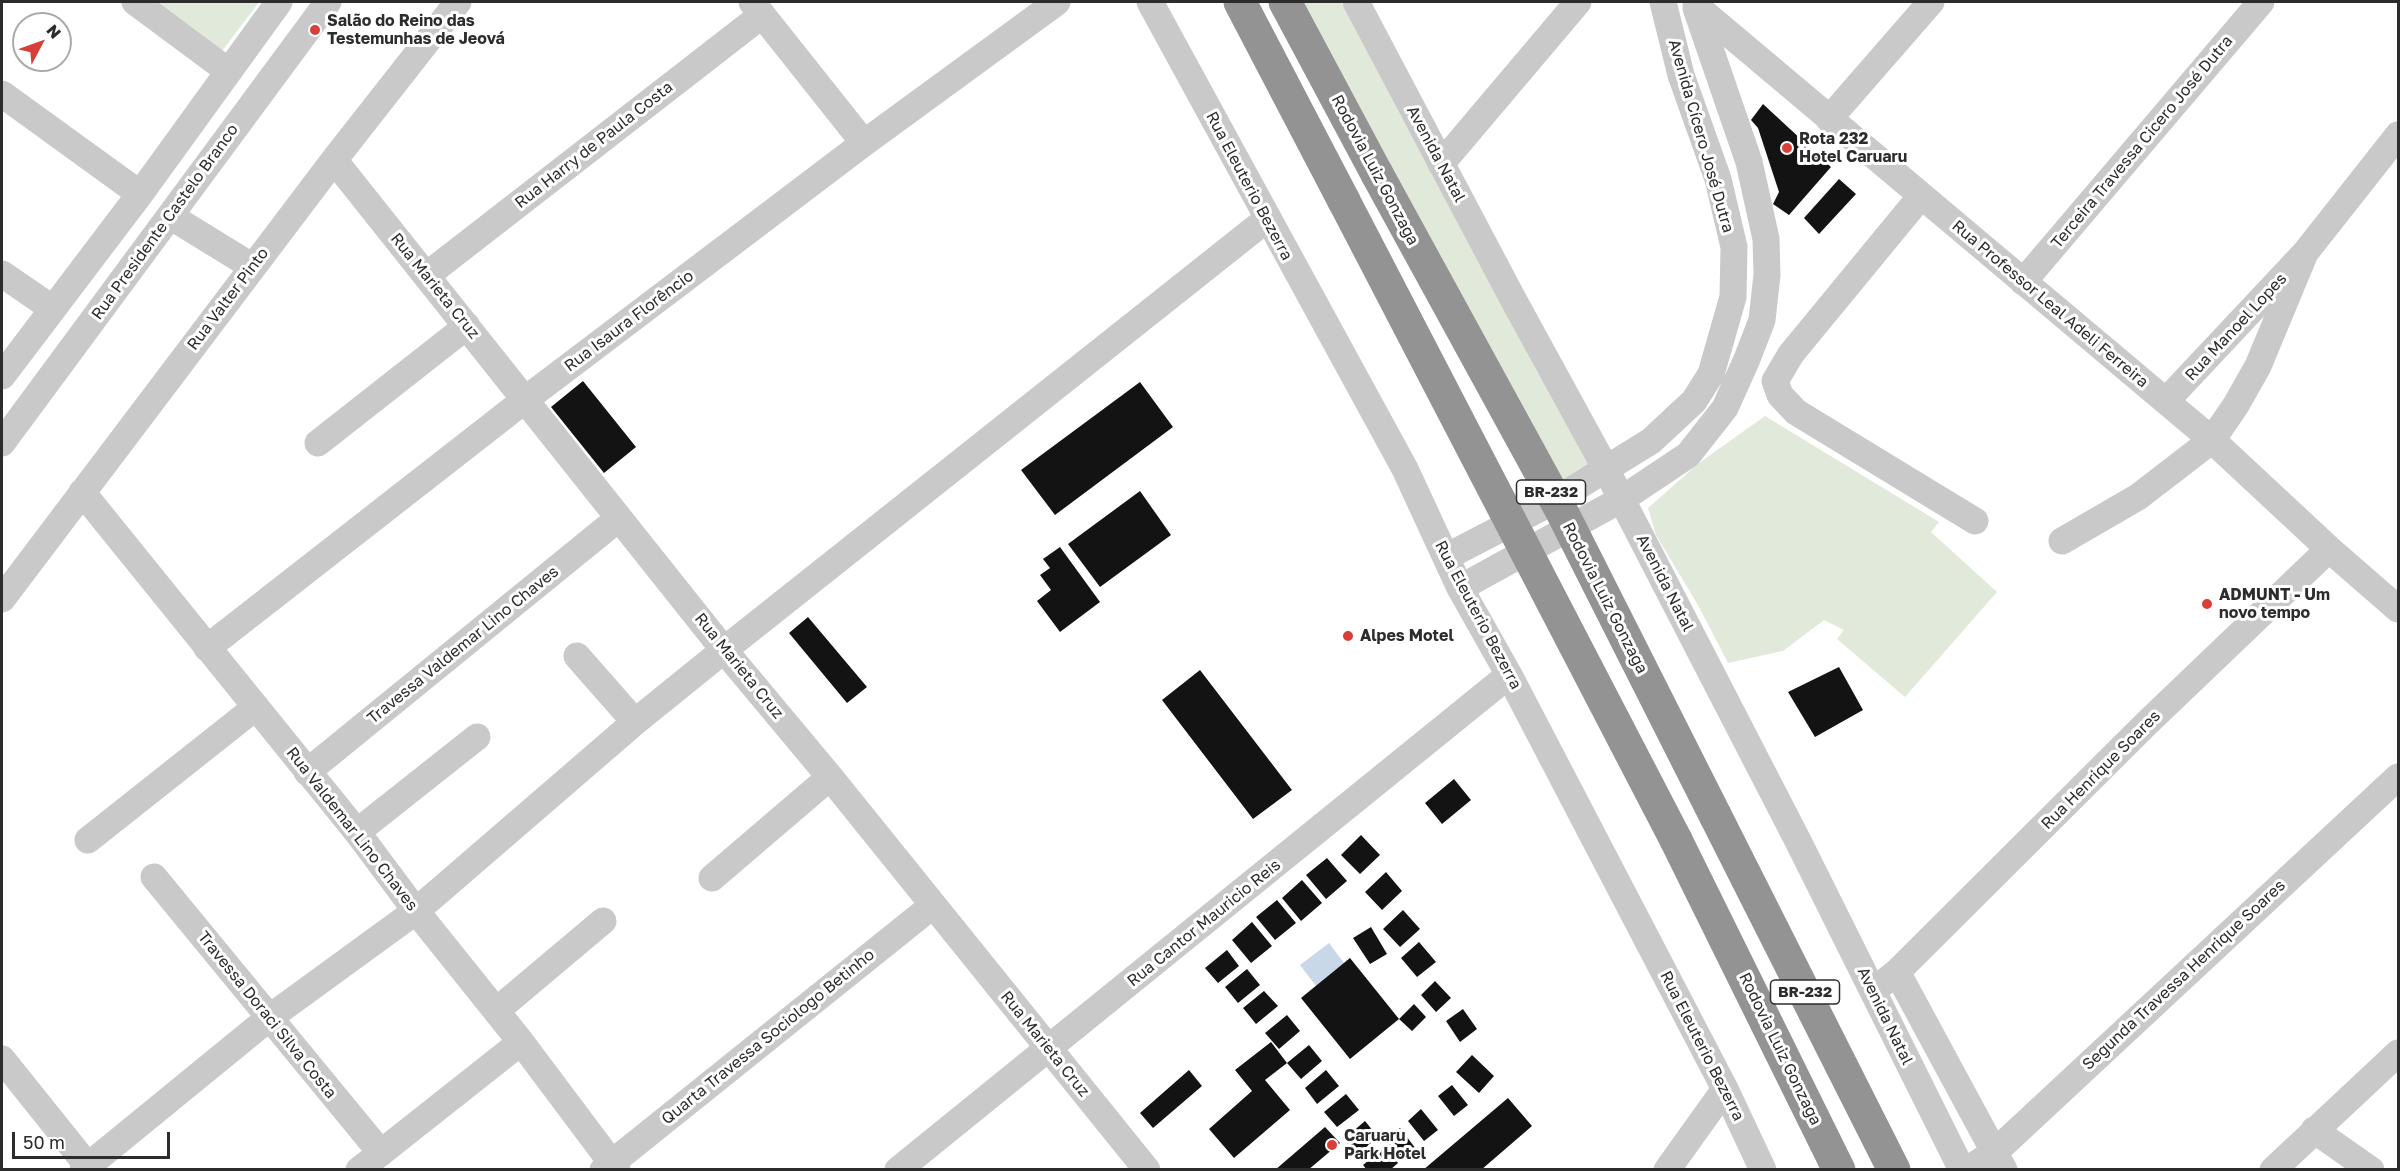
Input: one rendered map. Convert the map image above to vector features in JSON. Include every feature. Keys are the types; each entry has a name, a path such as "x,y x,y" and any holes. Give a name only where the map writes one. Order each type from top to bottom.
{"highway":[{"name":"Rodovia Luiz Gonzaga","path":"1240,2 1676,840 1839,1170"},
{"name":"Rodovia Luiz Gonzaga","path":"1286,2 1377,174 1561,510 1894,1170"}],"street":[{"path":"135,2 228,71"},
{"path":"2,376 140,194 279,2"},
{"name":"Rua Presidente Castelo Branco","path":"2,443 328,2"},
{"name":"Rua Valter Pinto","path":"2,599 334,160 458,2"},
{"name":"Rua Isaura Florêncio","path":"207,648 526,399 864,143 1058,2"},
{"name":"Rua Eleuterio Bezerra","path":"1150,2 1405,469 1460,588 1509,675 1725,1089 1763,1170"},
{"name":"Avenida Natal","path":"1356,2 1622,499 1793,830 1962,1170"},
{"path":"1441,164 1578,2"},
{"name":"Avenida Cícero José Dutra","path":"1446,557 1554,501 1651,441 1694,401 1711,374 1733,297 1734,247 1720,190 1681,75 1663,2"},
{"path":"1829,119 1931,2"},
{"name":"Terceira Travessa Cicero José Dutra","path":"2023,282 2261,2"},
{"name":"Avenida Cícero José Dutra","path":"1460,588 1622,499 1688,455 1725,408 1762,320 1767,275 1766,239 1749,162 1695,4"},
{"name":"Rua Professor Leal Adeli Ferreira","path":"1695,4 2212,440 2329,549 2398,609"},
{"path":"757,8 864,143"},
{"name":"Rua Harry de Paula Costa","path":"426,275 757,8"},
{"path":"2,94 140,194"},
{"path":"182,135 213,158"},
{"name":"Rua Manoel Lopes","path":"2166,401 2305,253 2398,135"},
{"name":"Rua Marieta Cruz","path":"334,160 724,650 830,777 1147,1170"},
{"path":"1921,196 1791,354 1775,381 1780,395 1796,412 1975,521"},
{"path":"170,216 253,267"},
{"path":"2,1059 87,1168 268,1018 416,911 635,722 1267,219"},
{"name":"Rua Manoel Lopes","path":"2062,541 2138,496 2212,440 2236,405 2258,366 2305,253"},
{"path":"2,274 53,309"},
{"path":"318,443 467,326"},
{"name":"Rua Valdemar Lino Chaves","path":"82,492 357,832 416,911 521,1042 611,1167"},
{"name":"Travessa Valdemar Lino Chaves","path":"307,772 619,518"},
{"name":"Rua Henrique Soares","path":"1873,991 1897,972 2146,724 2329,549"},
{"path":"577,656 635,722"},
{"name":"Rua Cantor Mauricio Reis","path":"898,1170 1509,675"},
{"path":"88,840 256,707"},
{"path":"357,832 477,737"},
{"path":"712,878 830,777"},
{"name":"Segunda Travessa Henrique Soares","path":"1967,1170 2000,1160 2398,777"},
{"name":"Travessa Doraci Silva Costa","path":"154,878 381,1153"},
{"name":"Quarta Travessa Sociologo Betinho","path":"611,1167 932,906"},
{"path":"496,1011 603,921"},
{"path":"1897,972 2000,1160"},
{"path":"359,1170 521,1042"},
{"path":"2273,1170 2398,1053"},
{"path":"1667,1170 1725,1089"},
{"path":"2314,1130 2372,1170"}],"green space":[{"path":"146,2 259,2 219,55"},
{"path":"1290,2 1341,2 1403,120 1592,464 1546,494"},
{"path":"1765,416 1939,522 1931,532 1997,592 1905,697 1837,639 1844,630 1824,620 1783,651 1728,663 1698,605 1656,535 1648,508 1699,463"}],"water":[{"path":"1329,943 1344,963 1316,986 1300,965"}],"building":[{"name":"Rota 232 Hotel Caruaru","path":"1763,104 1831,167 1789,215 1773,204 1779,192 1758,128 1751,120"},
{"path":"1839,179 1856,194 1819,234 1804,218"},
{"path":"583,381 636,447 604,473 551,407"},
{"path":"1140,382 1173,427 1055,515 1021,470"},
{"path":"1140,491 1171,535 1100,587 1068,544"},
{"path":"1060,547 1100,602 1060,632 1037,601 1051,590 1040,575 1050,568 1043,559"},
{"path":"808,617 867,687 847,703 789,633"},
{"path":"1839,667 1863,710 1815,737 1788,692"},
{"path":"1200,670 1292,790 1253,819 1162,700"},
{"path":"1454,779 1471,800 1442,824 1425,803"},
{"path":"1361,835 1380,855 1360,874 1341,855"},
{"path":"1327,858 1347,881 1326,899 1306,875"},
{"path":"1386,872 1402,891 1382,910 1365,892"},
{"path":"1302,880 1322,903 1301,921 1282,898"},
{"path":"1277,900 1296,923 1275,940 1256,917"},
{"path":"1403,910 1420,929 1400,947 1383,929"},
{"path":"1252,922 1272,946 1251,963 1232,940"},
{"path":"1371,927 1387,954 1370,964 1353,938"},
{"path":"1419,942 1436,962 1417,977 1401,958"},
{"path":"1227,950 1239,966 1218,983 1205,968"},
{"path":"1350,958 1399,1019 1350,1059 1301,998"},
{"path":"1247,969 1260,985 1238,1003 1225,987"},
{"path":"1435,981 1451,998 1436,1012 1421,995"},
{"path":"1264,991 1278,1006 1256,1024 1243,1008"},
{"path":"1414,1004 1426,1017 1412,1031 1399,1019"},
{"path":"1463,1009 1477,1029 1460,1042 1446,1021"},
{"path":"1287,1015 1300,1031 1279,1049 1265,1033"},
{"path":"1271,1042 1287,1063 1265,1080 1290,1110 1234,1158 1209,1129 1252,1091 1235,1070"},
{"path":"1309,1045 1322,1061 1301,1079 1287,1063"},
{"path":"1472,1055 1494,1076 1479,1093 1456,1072"},
{"path":"1189,1070 1202,1086 1153,1128 1140,1113"},
{"path":"1326,1070 1339,1086 1317,1104 1305,1088"},
{"path":"1452,1085 1468,1105 1454,1116 1438,1096"},
{"path":"1346,1094 1359,1110 1337,1127 1324,1112"},
{"path":"1508,1098 1532,1126 1481,1170 1423,1170"},
{"path":"1421,1109 1438,1130 1424,1141 1408,1121"},
{"path":"1365,1121 1378,1137 1357,1155 1344,1139"},
{"path":"1325,1127 1340,1143 1308,1170 1275,1170"},
{"path":"1400,1128 1416,1149 1402,1160 1386,1140"},
{"path":"1385,1147 1398,1163 1390,1170 1367,1170 1363,1165"}],"place":[{"name":"Salão do Reino das Testemunhas de Jeová","path":"315,30"},
{"name":"Rota 232 Hotel Caruaru","path":"1787,148"},
{"name":"ADMUNT - Um novo tempo","path":"2207,604"},
{"name":"Alpes Motel","path":"1348,636"},
{"name":"Caruaru Park Hotel","path":"1332,1145"}]}
